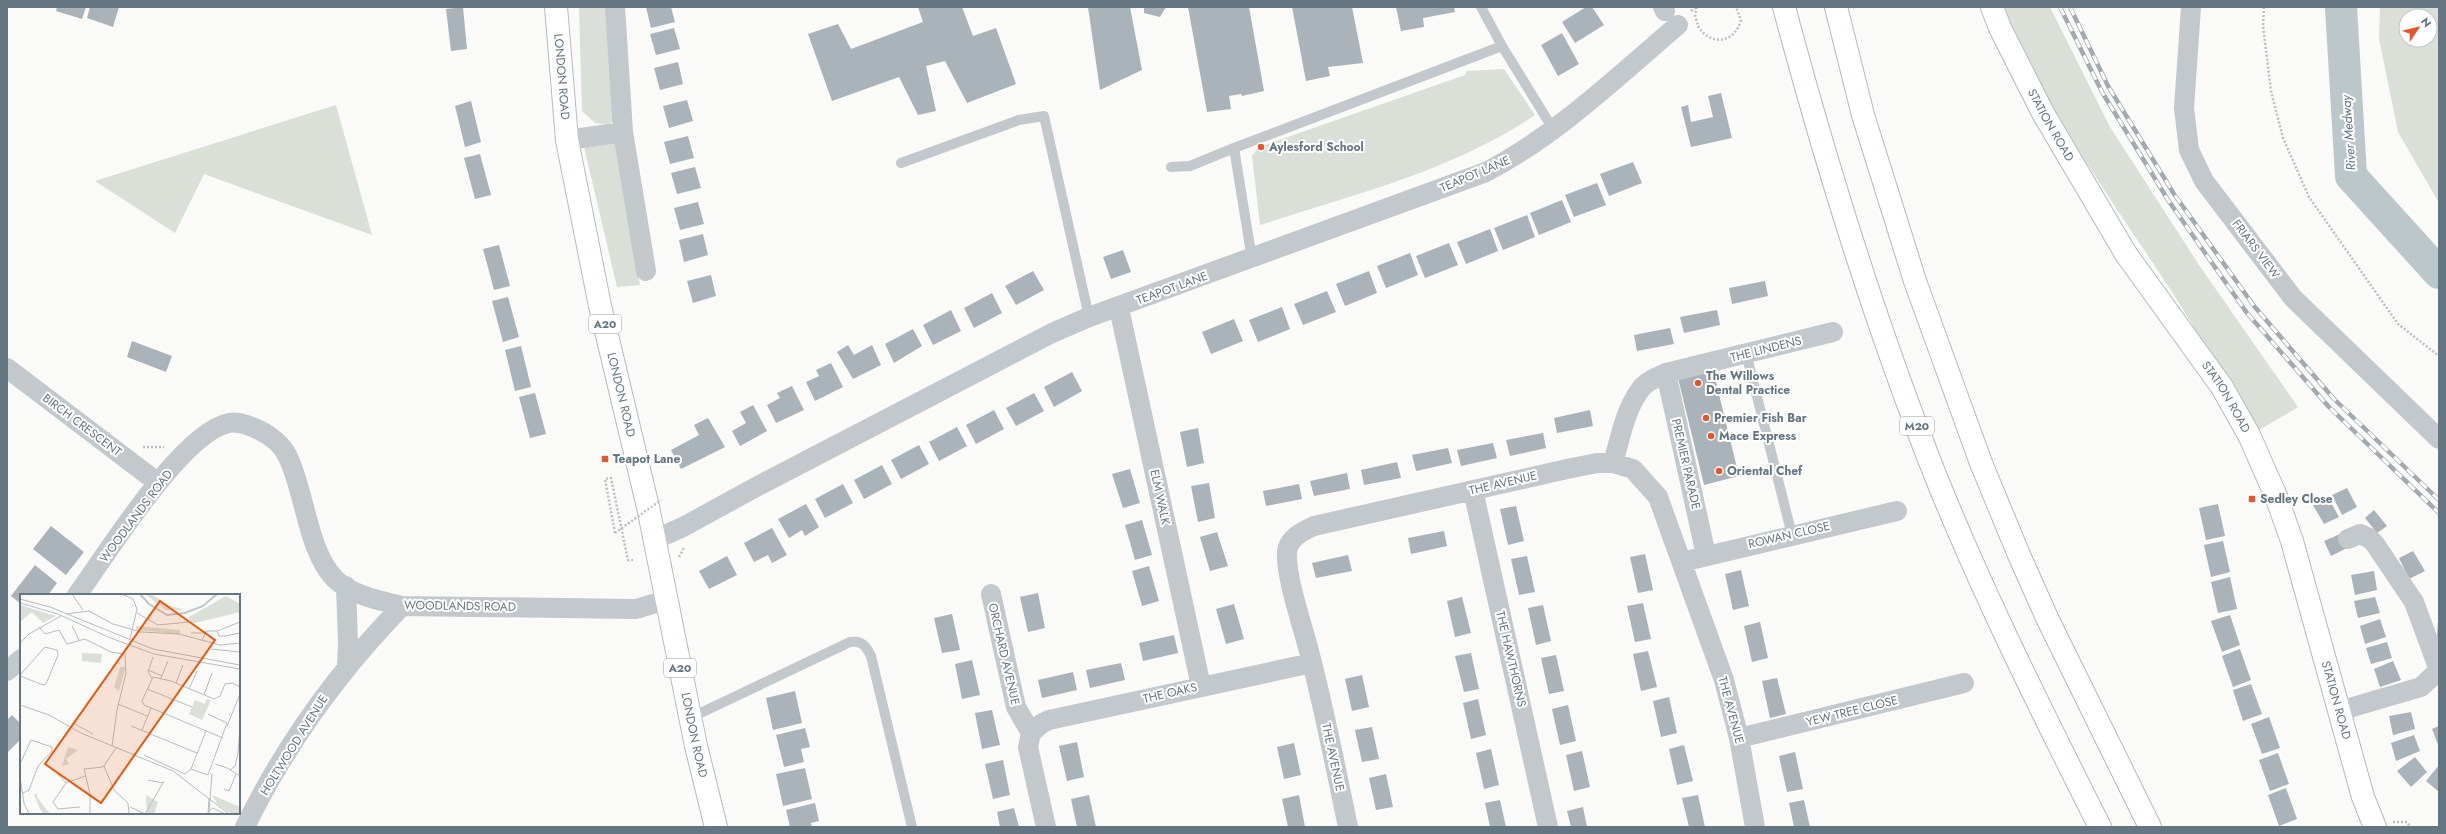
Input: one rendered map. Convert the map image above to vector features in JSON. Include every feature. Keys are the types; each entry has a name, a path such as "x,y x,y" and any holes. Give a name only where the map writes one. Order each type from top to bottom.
{"main road":[{"name":"LONDON ROAD","path":"556,7 566,140 600,306 648,507 690,718 716,827"},
{"name":"M20","path":"1784,7 1810,103 1877,320 1938,482 2028,684 2100,827"},
{"path":"1836,7 1863,115 1912,274 1981,464 2048,620 2150,827"},
{"name":"STATION ROAD","path":"1992,7 2000,28 2043,113 2126,254 2222,387 2249,435 2276,496 2292,541 2363,797 2375,827"}],"street":[{"path":"615,7 623,132 646,271"},
{"name":"FRIARS VIEW","path":"2191,7 2184,108 2189,150 2204,181 2293,298 2439,439"},
{"name":"TEAPOT LANE","path":"654,540 683,528 756,487 1052,333 1089,317 1119,308 1486,172 1519,155 1553,129 1669,15"},
{"path":"566,140 623,132"},
{"name":"ELM WALK","path":"1119,308 1202,686"},
{"name":"THE LINDENS","path":"1613,463 1627,416 1640,389 1666,373 1833,332"},
{"name":"BIRCH CRESCENT","path":"7,368 157,482"},
{"name":"PREMIER PARADE","path":"1666,373 1706,555"},
{"name":"WOODLANDS ROAD","path":"78,594 157,482 206,433 230,422 251,426 271,436 287,454 313,536 324,562 335,579 346,586 374,599 402,606 636,609 666,600"},
{"name":"THE AVENUE","path":"1348,827 1312,663 1291,577 1287,551 1291,542 1299,533 1314,526 1597,463 1613,463 1633,469 1658,497 1724,680 1739,738 1755,827"},
{"name":"THE HAWTHORNS","path":"1473,490 1548,827"},
{"name":"ROWAN CLOSE","path":"1682,562 1792,534 1897,511"},
{"path":"2339,711 2421,686 2439,670 2414,602 2380,551 2369,538 2360,534 2348,539"},
{"name":"HOLTWOOD AVENUE","path":"346,586 348,643 346,667"},
{"name":"ORCHARD AVENUE","path":"991,594 1016,707 1031,733"},
{"name":"HOLTWOOD AVENUE","path":"245,827 282,760 346,667 402,606"},
{"path":"7,671 20,659"},
{"name":"THE OAKS","path":"1031,733 1041,724 1049,720 1312,663"},
{"name":"YEW TREE CLOSE","path":"1739,738 1964,683"},
{"path":"1031,733 1028,747 1046,827"}],"lane":[{"path":"1481,7 1502,46 1553,129"},
{"path":"1171,167 1190,166 1502,46"},
{"path":"901,163 1019,120 1044,116 1089,317"},
{"path":"1234,148 1252,259"},
{"path":"1746,353 1792,534"},
{"path":"690,718 850,642 857,641 865,645 871,656 912,827"}],"path":[{"path":"1697,7 1696,14 1698,26 1708,38 1722,41 1735,34 1739,27 1740,17 1736,7"},
{"path":"2264,7 2263,26 2271,91 2283,138 2309,197 2398,324 2439,356"},
{"path":"633,560 628,560 627,553 622,530 620,523 611,478 605,479 615,533 620,529 626,525 632,520 661,500"}],"shaded area":[{"path":"579,7 609,7 618,115 609,125 595,123 582,111"},
{"path":"2004,7 2050,7 2110,127 2199,265 2298,407 2256,432 2183,309 2103,189 2059,118 2039,82"},
{"path":"2380,7 2439,7 2439,203 2398,132 2379,39"},
{"path":"1504,69 1535,115 1504,134 1437,166 1366,192 1260,225 1252,156 1259,147 1465,75 1467,71"},
{"path":"336,105 372,235 204,174 175,233 95,181"},
{"path":"612,141 620,150 640,285 617,287 584,147"}],"building":[{"path":"57,7 86,7 82,19 56,11"},
{"path":"90,7 119,7 113,27 87,18"},
{"path":"463,7 467,49 451,51 446,9"},
{"path":"646,7 671,7 675,22 651,28"},
{"path":"918,7 962,7 973,36 996,28 1016,84 967,103 945,61 926,66 936,111 918,115 899,77 832,101 808,34 838,24 851,49 923,22"},
{"path":"1088,7 1130,7 1142,70 1100,90"},
{"path":"1144,7 1166,7 1160,17 1144,13"},
{"path":"1188,7 1249,7 1264,91 1242,96 1241,94 1229,96 1231,109 1207,112"},
{"path":"1292,7 1352,7 1363,63 1328,67 1330,76 1306,81"},
{"path":"1396,7 1454,7 1455,12 1423,18 1424,27 1401,31"},
{"path":"1586,7 1592,7 1604,25 1575,43 1562,22"},
{"path":"674,28 680,49 656,55 650,34"},
{"path":"1562,33 1579,64 1558,76 1541,45"},
{"path":"678,62 683,84 660,90 654,68"},
{"path":"1721,93 1732,138 1691,147 1681,107 1688,105 1691,122 1713,117 1708,96"},
{"path":"687,100 693,121 669,128 663,106"},
{"path":"471,101 481,142 465,147 455,106"},
{"path":"688,136 694,158 670,164 664,142"},
{"path":"480,154 491,195 475,199 464,158"},
{"path":"1633,162 1642,183 1609,196 1600,174"},
{"path":"695,167 701,188 677,194 671,173"},
{"path":"1597,183 1606,205 1574,217 1565,195"},
{"path":"1562,200 1571,222 1539,235 1530,213"},
{"path":"698,202 704,224 680,230 674,208"},
{"path":"1527,215 1535,237 1503,250 1494,228"},
{"path":"1490,229 1498,251 1466,264 1457,242"},
{"path":"703,234 708,255 684,262 679,240"},
{"path":"1449,243 1458,265 1425,278 1416,256"},
{"path":"499,245 510,286 494,290 483,249"},
{"path":"1123,250 1131,272 1111,279 1103,257"},
{"path":"1410,253 1418,275 1386,288 1377,266"},
{"path":"1033,271 1044,290 1016,305 1005,286"},
{"path":"1369,271 1377,293 1345,306 1336,284"},
{"path":"711,275 716,296 693,303 687,281"},
{"path":"1765,281 1768,296 1732,304 1729,288"},
{"path":"1327,291 1336,312 1303,325 1294,304"},
{"path":"992,293 1002,313 974,328 964,308"},
{"path":"508,297 519,337 503,342 492,301"},
{"path":"1282,307 1290,329 1258,342 1249,320"},
{"path":"951,310 961,331 933,345 923,325"},
{"path":"1717,310 1720,325 1684,333 1680,317"},
{"path":"1234,319 1243,341 1211,354 1202,332"},
{"path":"1670,328 1674,344 1637,351 1634,335"},
{"path":"913,329 922,346 894,363 885,344"},
{"path":"132,341 172,356 166,372 127,357"},
{"path":"848,345 854,355 872,345 881,365 853,379 837,352"},
{"path":"521,346 531,387 515,391 505,350"},
{"path":"831,363 843,387 815,401 806,382 819,376 816,370"},
{"path":"1713,370 1739,476 1704,485 1678,378"},
{"path":"1072,372 1082,391 1054,407 1044,387"},
{"path":"792,386 804,410 776,423 767,405 780,398 777,393"},
{"path":"535,393 546,434 530,438 519,397"},
{"path":"1034,393 1044,411 1016,426 1006,408"},
{"path":"753,405 767,431 740,446 732,431 746,423 740,412"},
{"path":"994,410 1004,429 976,444 966,425"},
{"path":"1590,410 1593,426 1557,433 1554,418"},
{"path":"708,418 725,447 681,469 671,450 699,435 694,425"},
{"path":"957,427 967,446 939,461 929,442"},
{"path":"1198,428 1204,463 1187,467 1180,432"},
{"path":"1543,433 1546,448 1510,456 1506,440"},
{"path":"1493,443 1497,458 1461,466 1457,450"},
{"path":"919,445 929,464 901,479 891,460"},
{"path":"1448,448 1452,463 1416,471 1412,455"},
{"path":"1397,462 1401,478 1364,485 1361,470"},
{"path":"882,465 892,484 864,499 854,480"},
{"path":"1130,469 1140,503 1123,508 1112,474"},
{"path":"1347,473 1350,489 1314,496 1310,481"},
{"path":"1209,483 1215,518 1198,522 1191,486"},
{"path":"843,484 853,503 825,518 815,499"},
{"path":"1299,484 1302,499 1266,506 1263,491"},
{"path":"2347,488 2357,507 2342,515 2332,495"},
{"path":"2328,497 2339,517 2324,524 2313,505"},
{"path":"806,504 819,527 805,536 802,530 789,538 778,519"},
{"path":"2218,504 2225,536 2206,540 2199,508"},
{"path":"1516,506 1524,541 1508,545 1500,509"},
{"path":"2374,510 2387,526 2377,533 2365,518"},
{"path":"1142,520 1152,555 1135,560 1125,525"},
{"path":"51,526 84,552 66,575 33,549"},
{"path":"772,528 787,555 772,563 768,555 754,562 744,543"},
{"path":"1444,531 1447,546 1411,554 1408,538"},
{"path":"1217,532 1228,566 1210,571 1200,537"},
{"path":"2340,534 2347,548 2331,556 2324,541"},
{"path":"2223,541 2230,572 2211,577 2204,545"},
{"path":"2413,551 2425,571 2409,579 2399,558"},
{"path":"1645,554 1653,590 1638,593 1630,557"},
{"path":"1348,555 1352,571 1316,578 1312,563"},
{"path":"727,556 737,575 709,589 699,571"},
{"path":"1527,556 1535,592 1519,595 1511,559"},
{"path":"35,565 57,583 49,594 20,594 20,603 11,596"},
{"path":"1149,566 1159,601 1142,606 1132,571"},
{"path":"1741,570 1749,606 1733,610 1725,574"},
{"path":"2374,571 2377,590 2355,595 2351,575"},
{"path":"2230,577 2237,609 2218,613 2211,582"},
{"path":"1038,593 1045,628 1028,632 1020,597"},
{"path":"1462,597 1471,633 1455,637 1447,601"},
{"path":"2375,597 2380,613 2358,618 2354,601"},
{"path":"1643,603 1651,639 1635,642 1627,606"},
{"path":"1234,604 1244,639 1226,644 1216,609"},
{"path":"1543,605 1551,641 1536,645 1528,608"},
{"path":"952,614 960,650 942,653 934,618"},
{"path":"2230,615 2240,645 2222,652 2211,621"},
{"path":"2380,619 2386,637 2365,644 2360,626"},
{"path":"2438,621 2439,637 2437,637"},
{"path":"1760,622 1768,658 1752,662 1744,626"},
{"path":"1174,635 1178,653 1143,661 1139,643"},
{"path":"2387,642 2392,658 2371,664 2366,648"},
{"path":"2240,649 2251,680 2233,687 2222,656"},
{"path":"1648,651 1657,687 1641,691 1633,654"},
{"path":"1471,653 1479,689 1464,692 1455,656"},
{"path":"1556,655 1564,691 1549,694 1541,658"},
{"path":"972,660 980,695 962,699 955,664"},
{"path":"2393,661 2401,680 2380,687 2374,669"},
{"path":"1121,663 1125,680 1090,688 1086,670"},
{"path":"1073,672 1077,690 1042,698 1038,680"},
{"path":"1362,675 1369,707 1352,711 1345,679"},
{"path":"1777,678 1786,714 1770,718 1762,681"},
{"path":"2251,684 2262,714 2243,721 2233,690"},
{"path":"795,691 802,723 773,730 766,698"},
{"path":"1669,697 1677,733 1661,737 1653,701"},
{"path":"1478,699 1486,735 1471,739 1463,703"},
{"path":"1568,705 1576,741 1560,745 1552,709"},
{"path":"992,710 1000,745 982,749 975,713"},
{"path":"2411,712 2415,729 2393,735 2389,716"},
{"path":"12,715 20,723 20,740 8,752 7,720"},
{"path":"2269,717 2280,748 2262,754 2251,724"},
{"path":"2439,726 2439,747 2432,729"},
{"path":"1372,727 1379,759 1362,762 1355,730"},
{"path":"805,728 810,747 801,749 804,762 784,767 776,735"},
{"path":"2414,735 2420,751 2396,761 2391,743"},
{"path":"1077,742 1084,777 1067,781 1059,746"},
{"path":"1294,743 1301,775 1284,779 1277,747"},
{"path":"1684,745 1693,781 1677,785 1669,749"},
{"path":"1491,749 1499,785 1484,789 1476,753"},
{"path":"1582,751 1590,787 1574,791 1566,755"},
{"path":"1795,752 1803,789 1787,792 1779,756"},
{"path":"2278,753 2289,784 2270,791 2259,760"},
{"path":"2415,757 2427,772 2411,787 2397,771"},
{"path":"1003,760 1010,795 993,799 985,764"},
{"path":"2439,765 2439,792 2426,781"},
{"path":"805,768 812,799 783,806 776,774"},
{"path":"1386,774 1393,807 1376,810 1369,778"},
{"path":"2286,788 2297,819 2279,826 2268,795"},
{"path":"1089,795 1096,827 1077,827 1071,799"},
{"path":"1299,795 1305,827 1288,827 1282,799"},
{"path":"1698,795 1705,827 1689,827 1682,798"},
{"path":"1500,800 1506,827 1490,827 1485,803"},
{"path":"1804,800 1810,827 1794,827 1789,803"},
{"path":"815,803 819,821 811,823 812,827 790,827 786,810"},
{"path":"1583,807 1587,827 1571,827 1567,811"},
{"path":"1014,808 1019,827 1000,827 997,812"}],"waterway":[{"name":"River Medway","path":"2341,7 2351,176 2439,273"}],"railway":[{"path":"2060,7 2102,92 2168,200 2247,313 2328,406 2439,513"},
{"path":"2070,7 2108,86 2174,194 2254,306 2334,399 2439,500"}],"place":[{"name":"Aylesford School","path":"1261,147"},
{"name":"The Willows Dental Practice","path":"1698,383"},
{"name":"Premier Fish Bar","path":"1706,418"},
{"name":"Mace Express","path":"1711,436"},
{"name":"Teapot Lane","path":"605,459"},
{"name":"Oriental Chef","path":"1719,471"},
{"name":"Sedley Close","path":"2252,499"}]}
